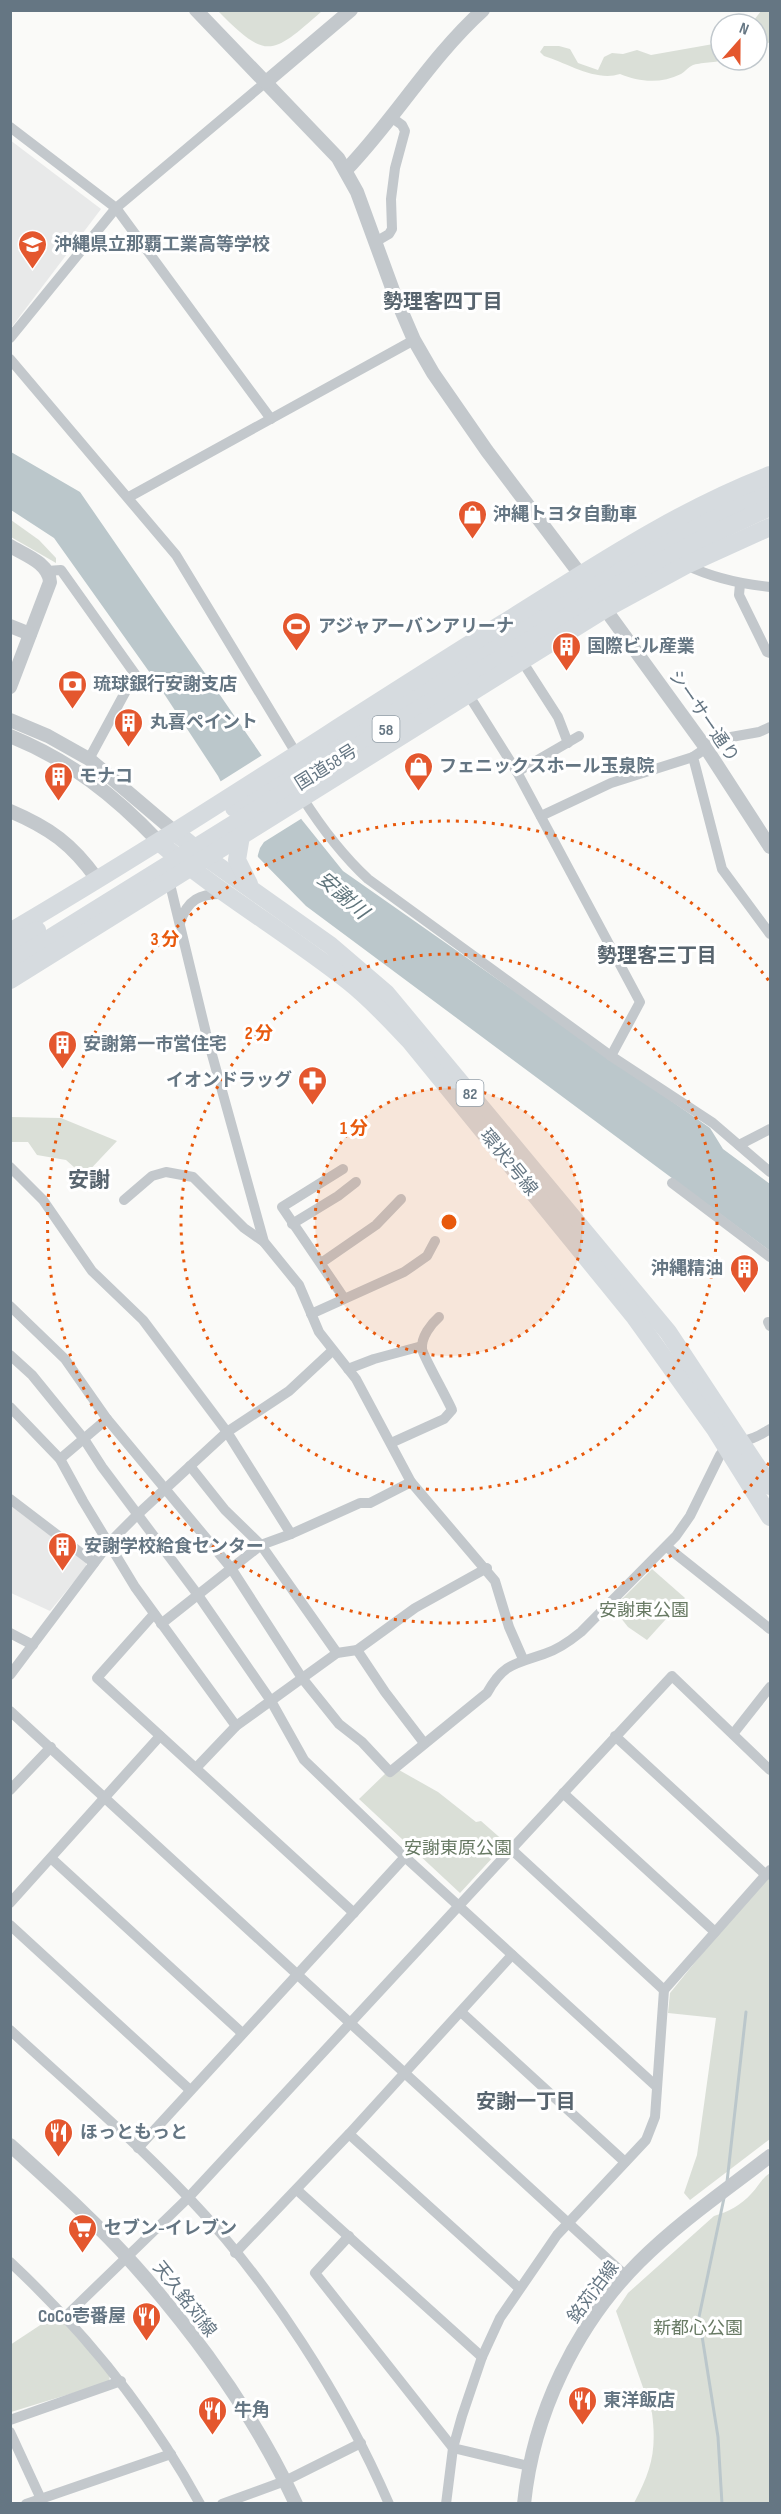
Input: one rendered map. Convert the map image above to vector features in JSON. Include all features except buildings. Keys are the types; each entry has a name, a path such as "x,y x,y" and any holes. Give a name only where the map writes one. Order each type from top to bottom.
{"main road":[{"name":"58","path":"10,932 167,837 580,574 730,490 771,475"},
{"name":"国道58号","path":"10,946 611,572 693,527 767,501"},
{"name":"国道58号","path":"10,963 620,584 767,501"},
{"name":"58","path":"10,980 605,609 686,565 771,527"},
{"path":"242,835 237,850 238,865 250,886"},
{"name":"環状2号線","path":"167,837 207,858 250,886 350,960 398,1006 668,1332 733,1443 771,1517"},
{"name":"環状2号線","path":"167,837 191,869 348,981 377,1006 410,1041 634,1316 733,1443 771,1486"}],"street":[{"name":"シーサー通り","path":"196,10 331,149 346,170 377,241 395,296 414,340 433,373 487,451 706,747 771,847"},
{"path":"10,338 116,207 351,10"},
{"path":"346,170 392,117 452,40 483,10"},
{"path":"377,241 392,229 392,189 405,131 402,125 392,117"},
{"path":"10,127 116,207 271,419"},
{"path":"129,497 414,340"},
{"path":"10,359 177,555 296,753"},
{"path":"10,546 36,561 47,571 50,582 10,687"},
{"path":"686,565 740,584 771,587"},
{"path":"47,571 61,570 135,674 89,759"},
{"path":"740,584 739,595 767,652 771,654"},
{"path":"10,626 30,634"},
{"path":"522,661 558,717 568,743"},
{"path":"468,694 517,772 640,1002 611,1056"},
{"path":"10,720 48,736 89,759 167,837 170,882 206,1033 264,1242"},
{"path":"541,816 611,783 693,757 720,740 759,732 771,727"},
{"path":"10,736 42,751 96,783 167,837"},
{"path":"517,772 579,736"},
{"path":"693,757 722,869 771,934"},
{"path":"298,800 350,862 368,879 611,1056 713,1123 771,1172"},
{"path":"10,811 38,824 65,842 97,879"},
{"path":"180,923 186,907 197,898 210,894 227,894"},
{"path":"10,922 38,915"},
{"path":"739,1145 771,1129"},
{"path":"10,1167 43,1200 92,1271 143,1320 228,1432 291,1534"},
{"path":"343,1168 282,1208 344,1298"},
{"path":"124,1200 152,1176 166,1172 193,1177 244,1228 264,1242 299,1285 318,1332 356,1379 411,1482 487,1568 495,1581 509,1628 523,1659"},
{"path":"292,1224 338,1196 356,1182"},
{"path":"672,1183 771,1257"},
{"path":"321,1263 376,1225 401,1199"},
{"path":"311,1314 404,1272 427,1256 435,1241"},
{"path":"10,1306 65,1359 107,1419 231,1568 302,1678 339,1724 362,1742 390,1772 487,1693 495,1677 503,1670 523,1659 546,1654 569,1641 668,1547 690,1516 720,1455 733,1443 752,1439 771,1429"},
{"path":"391,1443 444,1419 452,1410 423,1353 422,1346 430,1324 439,1317"},
{"path":"348,1369 374,1359 422,1346"},
{"path":"10,1675 110,1542 228,1432 289,1390 332,1351"},
{"path":"10,1355 32,1375 84,1439 102,1467 198,1595 271,1701 304,1760 405,1857 657,2087"},
{"path":"10,1407 36,1431 60,1459 83,1501 154,1614 236,1726"},
{"path":"60,1459 107,1419"},
{"path":"190,1466 225,1510 261,1545 337,1653"},
{"path":"161,1624 261,1545 360,1503 370,1503 411,1482"},
{"path":"10,1499 94,1563"},
{"path":"668,1547 771,1629"},
{"path":"196,1768 236,1726 337,1653 357,1650 416,1608 487,1568"},
{"path":"154,1614 97,1678 354,1913"},
{"path":"10,1634 33,1645"},
{"path":"357,1650 385,1692 424,1743"},
{"path":"66,2316 188,2198 672,1676 771,1770"},
{"path":"733,1734 771,1687"},
{"path":"10,1711 626,2276"},
{"path":"10,1904 160,1736"},
{"path":"446,2504 453,2448 482,2357 500,2318 519,2288 568,2223 646,2139 651,2130 657,2087 664,1990 768,1873 615,1736"},
{"path":"10,1790 51,1747"},
{"path":"563,1793 715,1932"},
{"path":"511,1849 664,1990"},
{"path":"138,2148 405,1857"},
{"path":"51,1859 242,2033"},
{"path":"10,1924 190,2090"},
{"path":"235,2253 297,2190 512,1956"},
{"path":"461,2012 625,2162"},
{"path":"10,2030 138,2148 188,2198 235,2253 280,2311 361,2443 389,2504"},
{"path":"349,2134 519,2288"},
{"name":"天久銘苅線","path":"10,2145 128,2258 179,2318 219,2372 285,2481 296,2504"},
{"name":"銘苅泊線","path":"524,2504 529,2466 544,2414 570,2356 596,2314 626,2276 664,2238 771,2156"},
{"path":"297,2190 482,2357"},
{"path":"348,2236 315,2273 453,2448 529,2466"},
{"path":"10,2262 66,2316 121,2381 171,2454 200,2504"},
{"path":"10,2420 121,2381"},
{"path":"10,2432 41,2499"},
{"path":"222,2504 285,2481 361,2443"},
{"path":"27,2504 171,2454"}],"shaded area":[{"name":"沖縄県立那覇工業高等学校","path":"10,140 101,209 11,328 10,328"},
{"path":"11,1506 86,1562 86,1567 50,1611 11,1593"}],"green space":[{"path":"218,11 322,11 292,37 280,44 270,46 259,45 248,38"},
{"path":"770,11 769,43 769,12 760,12"},
{"path":"709,45 709,63 693,65 681,74 658,81 635,79 620,74 601,76 591,74 544,56 540,52 544,46 570,49 578,63 598,70 604,57 612,53 623,54 637,50 651,55"},
{"path":"11,520 39,540 56,558 56,563 11,537"},
{"path":"10,1117 61,1118 117,1141 84,1176 66,1160 37,1155 28,1142 11,1142"},
{"name":"安謝東公園","path":"652,1569 685,1598 647,1640 628,1627 613,1608"},
{"name":"安謝東原公園","path":"399,1770 438,1792 476,1822 481,1821 506,1843 460,1893 359,1799 386,1773"},
{"path":"770,1870 770,2139 690,2200 684,2193 697,2155 716,2018 668,2013 670,1993"},
{"name":"新都心公園","path":"770,2173 770,2503 634,2503 645,2481 653,2450 652,2413 616,2311 628,2293 714,2216 743,2202"},
{"path":"57,2314 110,2375 109,2382 11,2412 10,2345"}],"water":[{"name":"安謝川","path":"11,452 80,492 262,756 302,820 343,871 710,1128 723,1149 770,1184 770,1251 306,906 258,857 218,776 155,680 54,538 11,510"}],"pier":[{"path":"264,754 304,817 264,842 257,858 218,783"}],"waterway":[{"path":"727,2182 746,2012"},
{"path":"722,2504 718,2437 699,2317 724,2198"}],"place":[{"name":"沖縄県立那覇工業高等学校","path":"33,270"},
{"name":"沖縄トヨタ自動車","path":"472,540"},
{"name":"アジャアーバンアリーナ","path":"297,652"},
{"name":"国際ビル産業","path":"566,672"},
{"name":"琉球銀行安謝支店","path":"72,710"},
{"name":"丸喜ペイント","path":"129,748"},
{"name":"フェニックスホール玉泉院","path":"418,792"},
{"name":"モナコ","path":"58,802"},
{"name":"安謝第一市営住宅","path":"62,1070"},
{"name":"イオンドラッグ","path":"313,1106"},
{"name":"沖縄精油","path":"744,1294"},
{"name":"安謝学校給食センター","path":"63,1572"},
{"name":"ほっともっと","path":"59,2158"},
{"name":"セブン-イレブン","path":"83,2254"},
{"name":"CoCo壱番屋","path":"147,2342"},
{"name":"東洋飯店","path":"582,2426"},
{"name":"牛角","path":"213,2436"}],"district":[{"name":"勢理客四丁目","path":"443,301"},
{"name":"勢理客三丁目","path":"657,955"},
{"name":"安謝","path":"89,1180"},
{"name":"安謝一丁目","path":"526,2101"}]}
